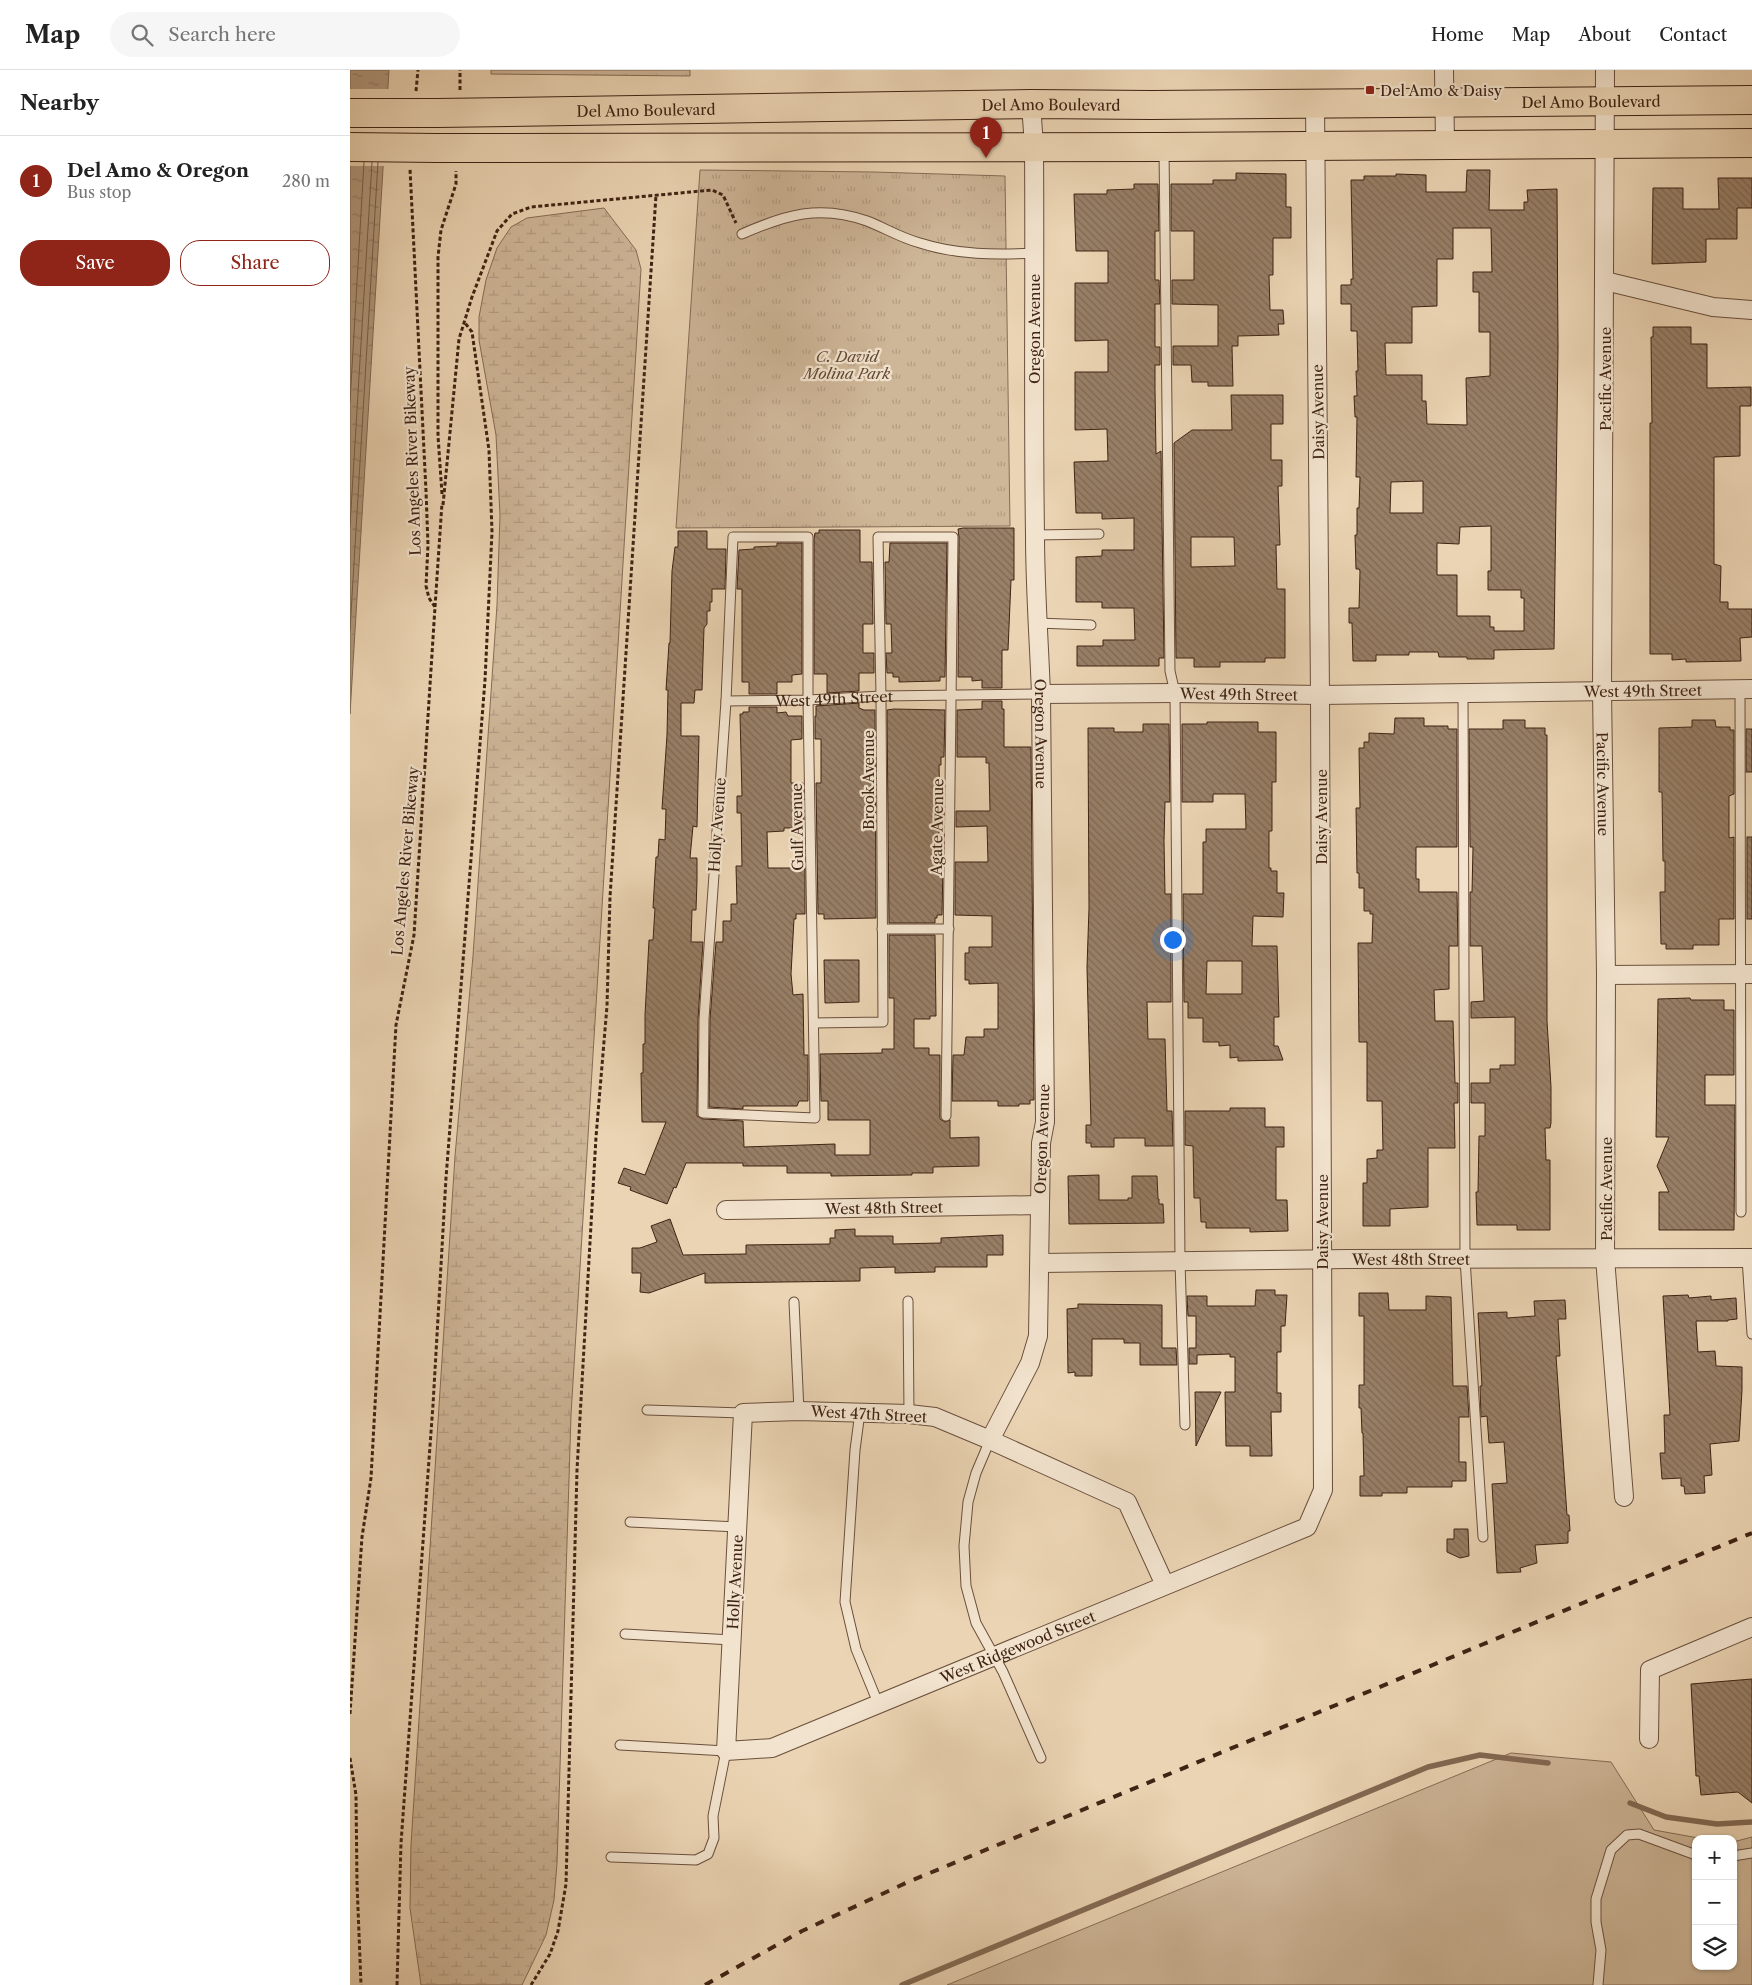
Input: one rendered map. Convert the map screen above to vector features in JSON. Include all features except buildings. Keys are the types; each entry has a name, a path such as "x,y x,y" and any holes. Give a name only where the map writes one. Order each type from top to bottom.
{"main road":[{"name":"Del Amo Boulevard","path":"350,113 426,105 1752,100"},
{"path":"350,147 1164,147 1752,143"}],"street":[{"path":"1444,70 1445,144"},
{"name":"Pacific Avenue","path":"1605,70 1602,691 1606,975 1606,1258 1624,1497"},
{"name":"Daisy Avenue","path":"1306,1526 1323,1490 1320,695 1315,103"},
{"name":"Oregon Avenue","path":"990,1440 1030,1363 1038,1336 1041,1143 1045,1122 1041,694 1035,535 1034,146 1031,104"},
{"path":"1605,281 1713,307 1752,310"},
{"name":"West 49th Street","path":"1041,694 1320,695 1746,689"},
{"path":"1606,975 1746,974"},
{"name":"West 48th Street","path":"726,1210 1040,1205"},
{"name":"West 48th Street","path":"1040,1263 1749,1258"},
{"name":"West 47th Street","path":"743,1413 799,1411 860,1412 935,1417 1127,1502 1165,1585"},
{"name":"Holly Avenue","path":"726,1751 743,1413"},
{"name":"West Ridgewood Street","path":"726,1751 772,1748 1306,1526"},
{"path":"1649,1739 1650,1670 1752,1627"}],"lane":[{"path":"1164,147 1170,671 1175,693 1180,1261 1185,1425"},
{"path":"742,234 794,214 820,212 844,214 869,222 921,244 952,250 984,254 1034,253"},
{"path":"1035,535 1099,534"},
{"name":"Gulf Avenue","path":"733,536 808,536 808,700 815,1118"},
{"name":"Holly Avenue","path":"733,536 726,701 704,1018 703,1113 815,1118"},
{"name":"Agate Avenue","path":"878,537 953,537 946,1116"},
{"name":"Brook Avenue","path":"814,1023 883,1022 878,537"},
{"path":"1037,623 1091,625"},
{"path":"1741,1212 1746,974 1746,689"},
{"path":"1462,693 1465,1259 1483,1536"},
{"name":"West 49th Street","path":"726,701 808,700 881,696 1041,694"},
{"path":"882,929 949,929"},
{"path":"1749,1258 1752,1334"},
{"path":"908,1301 909,1414"},
{"path":"794,1302 799,1411"},
{"path":"647,1410 743,1413"},
{"path":"860,1412 855,1450 845,1602 856,1649 878,1704"},
{"path":"990,1440 976,1473 968,1502 964,1546 966,1586 976,1623 993,1656 1004,1672 1041,1758"},
{"path":"630,1522 738,1528"},
{"path":"625,1634 732,1640"},
{"path":"611,1857 696,1860 708,1854 714,1838 713,1816 726,1751 620,1745"},
{"path":"1598,1985 1601,1950 1596,1922 1596,1898 1611,1850 1627,1835 1639,1834 1692,1854"},
{"path":"1737,1855 1752,1853"}],"path":[{"path":"418,70 426,105"},
{"path":"443,505 438,436 438,257 441,230 456,184 447,148"},
{"name":"Los Angeles River Bikeway","path":"350,1714 362,1537 371,1478 396,1025 414,935 435,607 428,598 426,586 428,545 411,208 411,160"},
{"path":"435,607 459,339 472,297 497,231 512,214 530,207 712,190 723,196 742,234"},
{"path":"531,1985 550,1954 558,1931 566,1884 575,1528 585,1315 596,1137 607,1006 610,897 656,195"},
{"path":"397,1985 401,1843 433,1405 446,1178 485,680 492,532 489,450 472,332 464,323"},
{"path":"350,1758 356,1795 361,1985"}],"green space":[{"path":"491,70 690,70 690,76 491,74"},
{"name":"C. David Molina Park","path":"700,170 1005,176 1010,526 676,528"},
{"path":"604,208 636,250 641,269 571,1415 557,1863 554,1900 546,1935 522,1985 421,1985 410,1908 411,1845 455,1156 473,956 497,605 500,515 496,435 479,340 479,317 486,280 497,248 511,227 527,218"},
{"path":"1511,1753 1611,1762 1654,1830 1692,1837 1692,1970 1737,1970 1737,1841 1752,1837 1752,1985 947,1985"}],"water":[{"path":"350,70 389,70 350,714"}],"pier":[{"path":"350,89 390,89 386,166 350,166"}],"waterway":[{"path":"902,1985 1428,1767 1480,1755 1548,1763"},
{"path":"1630,1803 1666,1817 1717,1824 1752,1822"}],"railway":[{"path":"705,1985 802,1931 908,1882 1752,1533"}],"place":[{"name":"Del Amo & Daisy","path":"1370,90"},
{"name":"Del Amo & Oregon","path":"986,158"}]}
